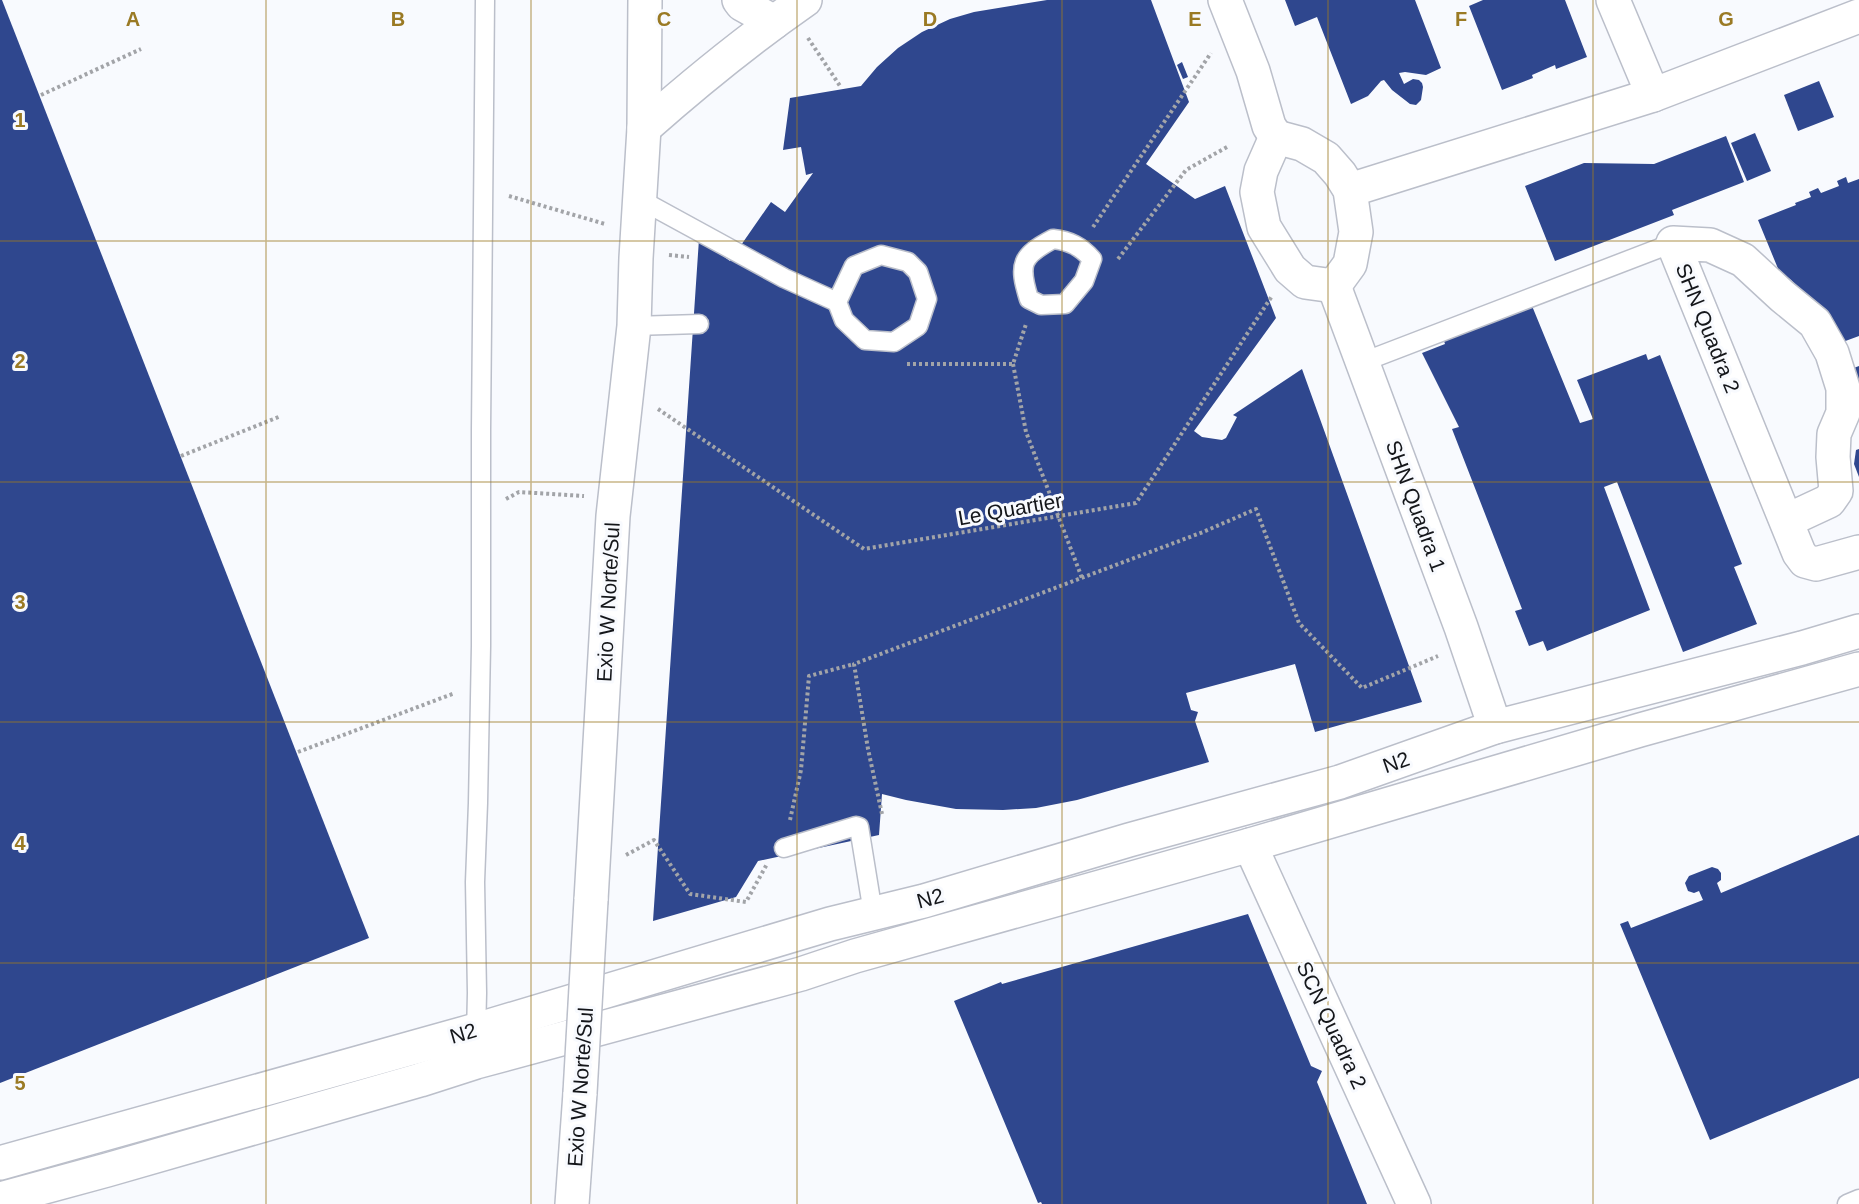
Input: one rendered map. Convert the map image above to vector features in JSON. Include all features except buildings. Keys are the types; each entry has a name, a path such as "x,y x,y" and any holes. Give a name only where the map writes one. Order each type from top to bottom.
{"main road":[{"name":"Exio W Norte/Sul","path":"572,1204 613,516 634,326 644,128 645,0"},
{"path":"739,0 774,22"},
{"path":"644,128 691,86 805,0"},
{"path":"1225,0 1253,71 1269,126 1276,137 1302,144 1326,158 1350,190 1356,232 1350,264 1334,286 1305,282 1290,269 1264,227 1257,192 1261,171 1276,137"},
{"path":"1613,0 1653,95"},
{"path":"1350,190 1653,95 1859,16"},
{"name":"SHN Quadra 2","path":"1786,521 1829,501 1836,491 1833,457 1834,434 1843,413 1843,388 1832,353 1815,323 1743,260 1710,245 1673,243 1799,553 1805,561 1816,564 1859,552"},
{"name":"SHN Quadra 1","path":"1334,286 1461,627 1495,727"},
{"name":"N2","path":"0,1162 476,1046 801,974 806,964 816,954 844,940 873,913 924,901 1129,840 1340,782 1495,727 1803,648 1859,631"},
{"path":"1803,648 1859,642"},
{"name":"N2","path":"0,1199 420,1080 476,1046 844,940 1250,845 1640,730 1859,669"},
{"path":"1394,803 1426,779 1472,762 1488,748 1495,727 1513,741 1530,743 1585,730 1640,730"},
{"path":"1129,840 1221,835 1250,845 1255,828 1272,812 1340,782"},
{"name":"SCN Quadra 2","path":"1250,845 1414,1204"},
{"path":"844,940 924,901"}],"lane":[{"path":"476,1046 475,882 480,683 485,0"},
{"path":"641,200 784,279 837,302 844,320 865,340 894,342 918,326 927,298 918,272 908,262 881,255 854,266 837,302"},
{"path":"1053,239 1066,240 1082,248 1092,259 1084,281 1065,304 1041,305 1029,299 1023,272 1028,255 1034,249 1053,239"},
{"path":"1363,362 1673,243"},
{"path":"634,326 699,324"},
{"path":"784,848 859,827 873,913"},
{"path":"1847,1204 1859,1199"}],"path":[{"path":"806,35 840,86"},
{"path":"41,96 141,49"},
{"path":"1090,230 1211,53"},
{"path":"1116,262 1186,170 1227,147"},
{"path":"519,198 611,226"},
{"name":"Le Quartier","path":"655,407 864,549 1136,503 1290,269"},
{"path":"1037,324 1026,324 1013,364 1026,432 1082,578"},
{"path":"902,364 1013,364"},
{"path":"181,456 281,416"},
{"path":"519,492 588,496"},
{"path":"790,822 801,770 809,676 854,664 1203,532 1256,509 1299,623 1362,688 1443,654"},
{"path":"854,664 868,749"},
{"path":"298,752 480,683"},
{"path":"619,860 654,840 690,894 746,902 768,862"}]}
